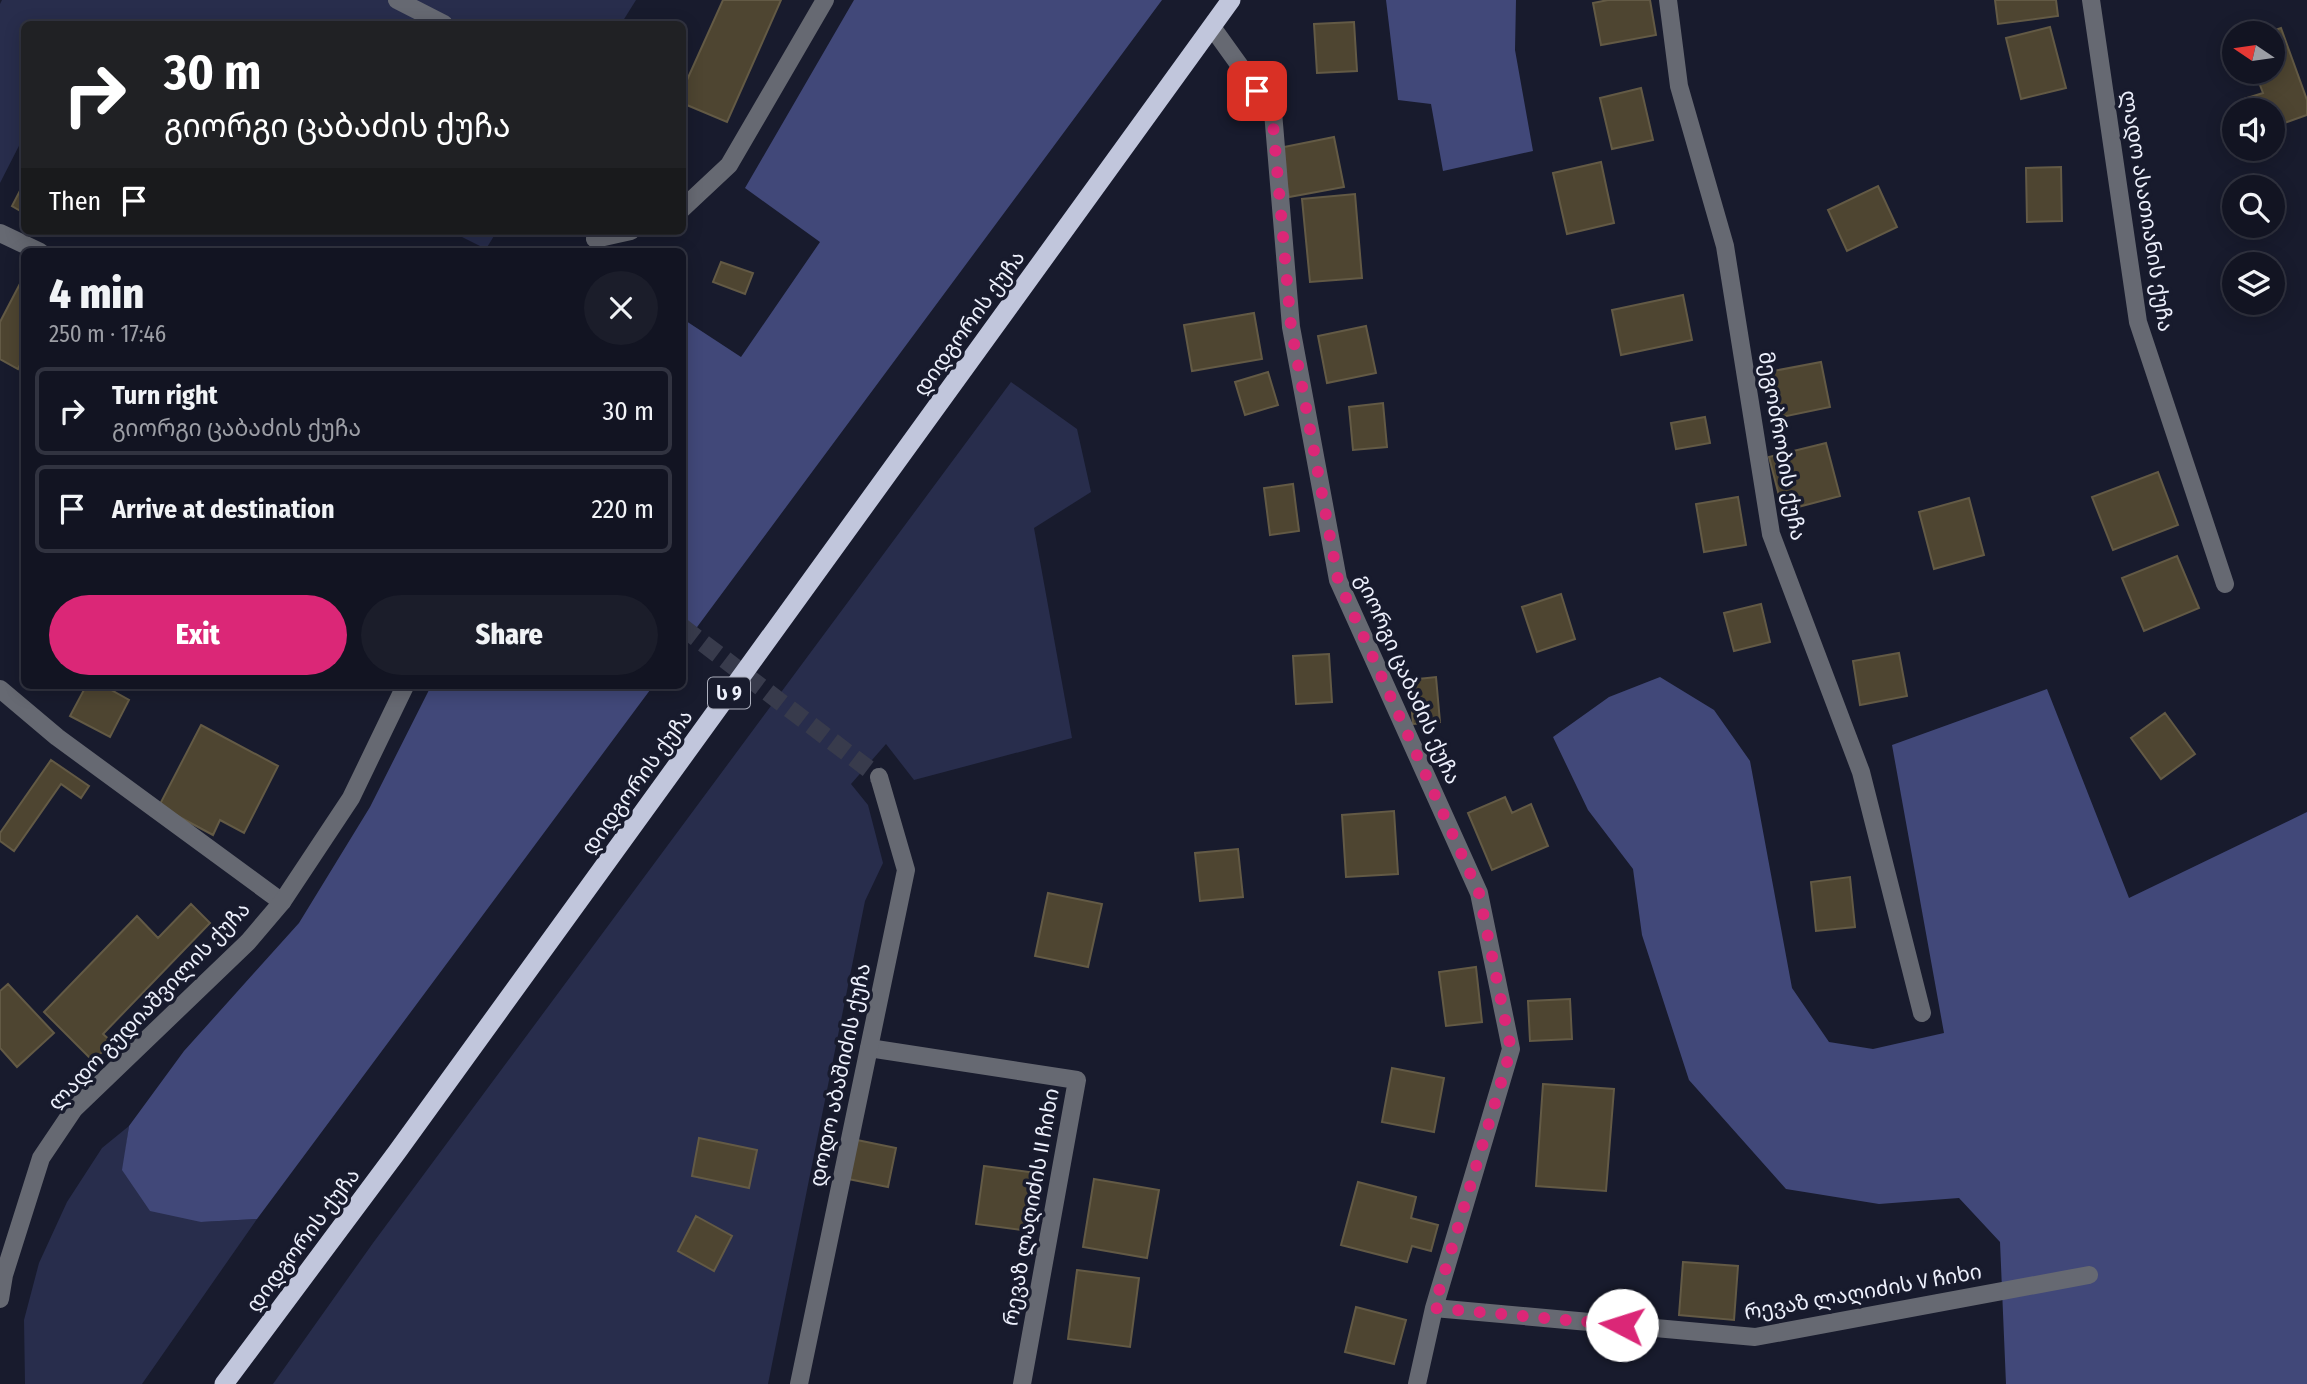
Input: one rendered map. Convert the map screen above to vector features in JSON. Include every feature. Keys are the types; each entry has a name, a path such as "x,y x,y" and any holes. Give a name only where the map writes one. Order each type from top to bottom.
{"highway":[{"name":"დიდგორის ქუჩა","path":"224,1384 397,1152 1231,0"}],"street":[{"path":"397,0 438,21"},
{"path":"686,205 729,165 825,0"},
{"name":"მეგობრობის ქუჩა","path":"1668,0 1679,86 1725,246 1771,534 1861,772 1922,1013"},
{"name":"ლადო ასათიანის ქუჩა","path":"2091,0 2138,322 2225,584"},
{"name":"გიორგი ცაბაძის ქუჩა","path":"1212,27 1272,112 1291,327 1338,580 1479,893 1511,1049 1434,1308 1417,1384"},
{"path":"0,233 32,248"},
{"path":"593,241 616,235"},
{"path":"0,689 57,737 282,902"},
{"name":"ლადო გუდიაშვილის ქუჩა","path":"0,1299 4,1275 41,1158 74,1109 248,942 282,902 351,798 404,689"},
{"name":"დოდო აბაშიძის ქუჩა","path":"799,1384 906,870 879,777"},
{"name":"რევაზ ლაღიძის II ჩიხი","path":"869,1048 1077,1080 1022,1384"},
{"name":"რევაზ ლაღიძის V ჩიხი","path":"1434,1308 1755,1337 2090,1275"}],"shaded area":[{"path":"2,0 636,0 623,21 21,21 21,142 0,183"},
{"path":"854,0 1162,0 686,642 686,321 741,357 820,242 745,188"},
{"path":"1386,0 1516,0 1515,50 1533,151 1443,171 1431,104 1398,100"},
{"path":"458,235 495,235 484,248"},
{"path":"1011,382 1077,429 1091,492 1034,528 1072,738 914,780 886,744 851,784 868,805 883,863 865,901 768,1384 273,1384 373,1243"},
{"path":"1660,677 1714,710 1750,761 1792,988 1829,1042 1873,1049 1944,1033 1892,745 2047,689 2129,898 2307,812 2307,1384 2006,1384 2000,1242 1959,1198 1879,1204 1786,1189 1689,1080 1642,935 1633,869 1588,810 1553,737 1609,697"},
{"path":"429,689 651,689 257,1219 201,1222 150,1211 122,1170 129,1126 184,1051 299,923 370,807"},
{"path":"129,1126 123,1170 201,1222 257,1219 142,1384 25,1384 24,1320 39,1263 67,1202 102,1148"}],"building":[{"path":"723,0 781,0 727,122 686,105 686,82"},
{"path":"1608,0 1650,0 1656,35 1601,45 1593,3"},
{"path":"1995,0 2056,0 2058,16 1998,24"},
{"path":"1354,22 1357,71 1317,73 1314,24"},
{"path":"2050,27 2066,88 2021,99 2006,38"},
{"path":"2286,42 2307,100 2307,115 2285,123 2285,98 2247,98 2263,93 2260,84 2286,84"},
{"path":"1641,88 1653,140 1612,149 1600,98"},
{"path":"1334,137 1344,187 1289,197 1279,148"},
{"path":"1601,162 1614,223 1567,234 1553,173"},
{"path":"2061,167 2062,221 2027,222 2026,168"},
{"path":"1878,186 1897,227 1847,251 1828,210"},
{"path":"21,189 21,211 12,206"},
{"path":"1355,194 1362,278 1310,282 1302,199"},
{"path":"721,262 753,273 745,294 713,282"},
{"path":"21,282 21,363 18,369 0,359 0,322"},
{"path":"1683,295 1692,340 1621,355 1612,310"},
{"path":"1254,313 1262,359 1192,371 1184,325"},
{"path":"1366,326 1376,373 1327,383 1318,336"},
{"path":"1821,362 1830,407 1777,418 1768,372"},
{"path":"1268,372 1278,405 1245,415 1235,382"},
{"path":"1383,403 1387,447 1353,450 1349,407"},
{"path":"1705,417 1710,443 1676,449 1671,423"},
{"path":"1826,443 1840,496 1783,511 1769,457"},
{"path":"2158,472 2178,525 2113,550 2092,497"},
{"path":"1293,484 1299,531 1270,535 1264,488"},
{"path":"1738,497 1746,545 1704,552 1696,504"},
{"path":"1969,498 1984,555 1934,569 1919,512"},
{"path":"2177,556 2199,608 2144,631 2122,578"},
{"path":"1561,594 1575,639 1537,652 1522,607"},
{"path":"1761,604 1770,642 1734,651 1724,613"},
{"path":"1899,653 1907,696 1860,705 1853,661"},
{"path":"1329,654 1332,702 1296,704 1293,656"},
{"path":"1436,677 1440,722 1413,724 1409,680"},
{"path":"84,689 109,689 129,700 110,737 70,716"},
{"path":"2165,713 2195,754 2161,779 2131,738"},
{"path":"201,725 278,766 244,833 220,820 213,835 159,806"},
{"path":"51,760 89,786 81,798 61,784 14,851 0,841 0,833"},
{"path":"1505,797 1512,813 1531,804 1548,846 1492,870 1468,813"},
{"path":"1394,811 1398,874 1346,877 1342,815"},
{"path":"1238,849 1243,897 1200,901 1195,853"},
{"path":"1850,877 1855,927 1816,931 1811,882"},
{"path":"1048,893 1102,904 1088,967 1035,956"},
{"path":"191,904 210,923 103,1034 112,1042 93,1061 44,1012 137,916 158,938"},
{"path":"1476,967 1482,1022 1446,1026 1439,972"},
{"path":"8,984 54,1033 17,1067 0,1048 0,991"},
{"path":"1570,999 1572,1039 1530,1041 1528,1001"},
{"path":"1392,1068 1444,1078 1434,1132 1382,1122"},
{"path":"1543,1084 1614,1089 1606,1191 1536,1186"},
{"path":"699,1138 757,1150 749,1188 692,1176"},
{"path":"857,1140 896,1148 888,1187 848,1179"},
{"path":"984,1166 1037,1173 1029,1231 976,1224"},
{"path":"1094,1179 1159,1190 1147,1258 1083,1247"},
{"path":"1358,1182 1416,1197 1411,1218 1438,1225 1431,1251 1412,1246 1407,1262 1341,1245"},
{"path":"696,1216 732,1236 714,1271 678,1251"},
{"path":"1683,1262 1738,1266 1734,1320 1679,1315"},
{"path":"1077,1270 1139,1278 1130,1347 1068,1339"},
{"path":"1356,1307 1406,1320 1394,1364 1345,1352"}],"tunnel":[{"path":"686,630 879,777"}],"route":[{"path":"1257,91 1272,112 1291,327 1338,580 1479,893 1511,1049 1434,1308 1622,1325"}]}
